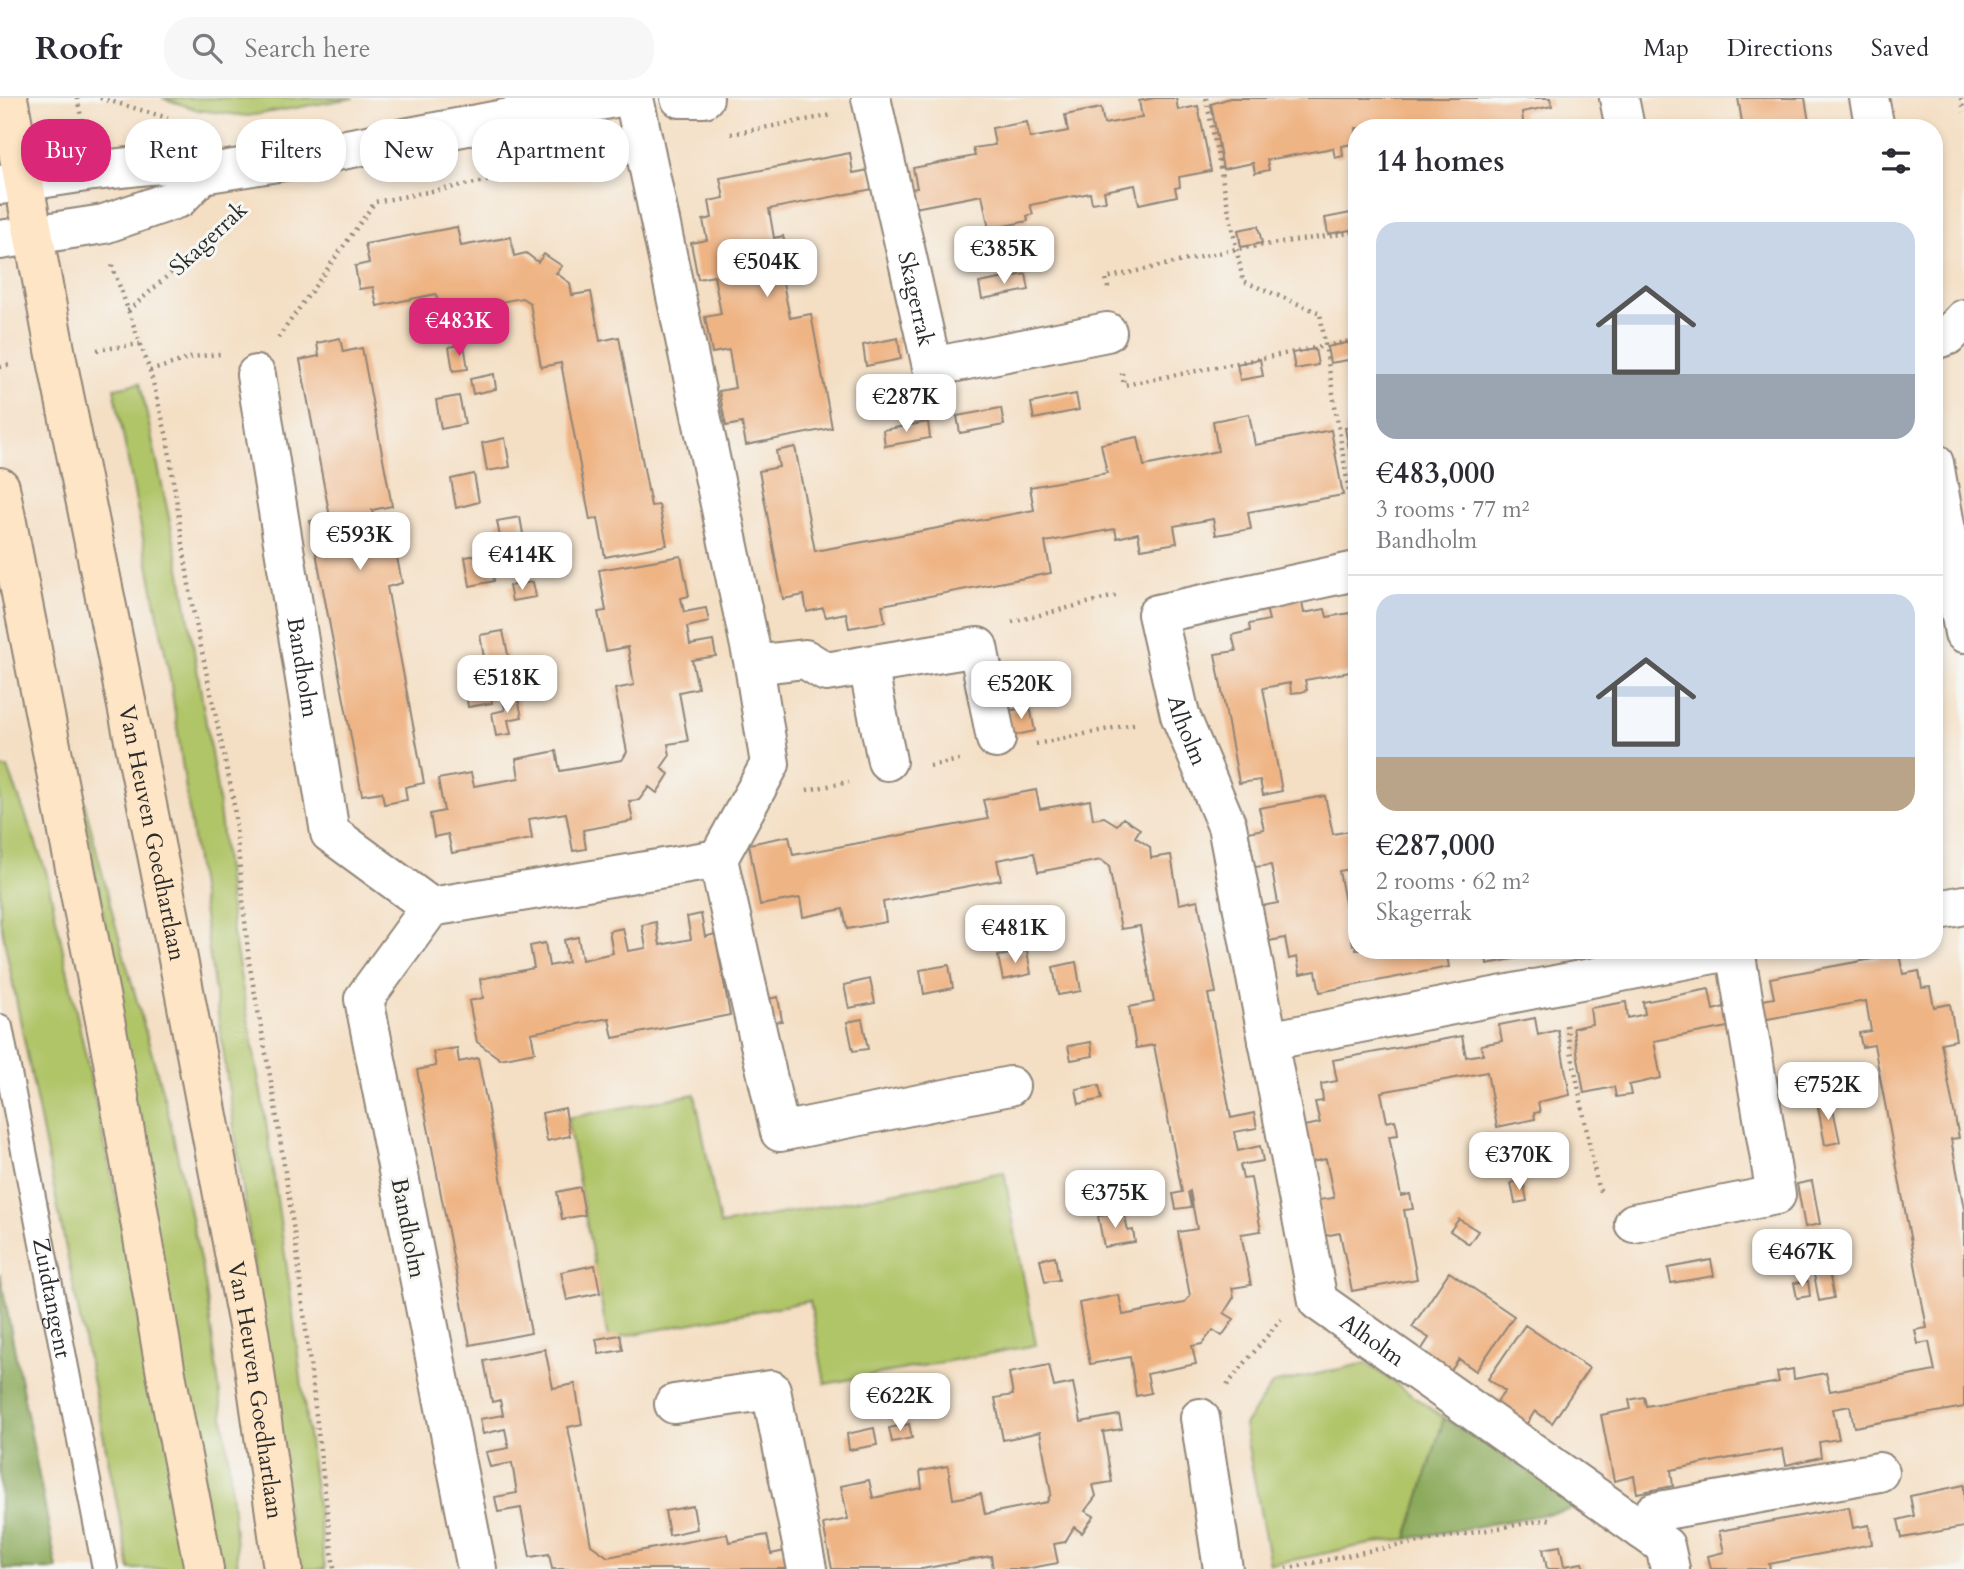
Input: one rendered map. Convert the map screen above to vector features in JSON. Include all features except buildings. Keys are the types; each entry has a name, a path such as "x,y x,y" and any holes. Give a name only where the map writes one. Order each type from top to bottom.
{"main road":[{"name":"Van Heuven Goedhartlaan","path":"8,98 17,237 249,1331 283,1569"},
{"path":"0,487 113,1061 166,1374 204,1569"}],"street":[{"name":"Skagerrak","path":"222,171 614,98"},
{"path":"634,98 754,665 770,764 718,859 780,1132 1010,1086"},
{"path":"680,98 704,98"},
{"path":"1619,98 1623,119"},
{"path":"1869,98 1873,119"},
{"name":"Skagerrak","path":"872,102 932,367 1111,331"},
{"name":"Skagerrak","path":"12,182 125,168"},
{"path":"17,237 104,224 179,198 194,182"},
{"path":"1943,337 1949,335 1964,319"},
{"name":"Bandholm","path":"252,364 330,833 431,907 364,999 477,1569"},
{"path":"1943,514 1964,633"},
{"path":"1157,614 1348,573"},
{"name":"Alholm","path":"1157,614 1180,715 1227,826 1318,1301 1665,1546 1670,1569"},
{"path":"754,665 805,659 826,672 978,648 996,739"},
{"path":"868,665 887,761"},
{"path":"431,907 718,859"},
{"path":"1943,909 1964,905"},
{"path":"1268,1041 1688,959"},
{"path":"1634,1223 1776,1195 1737,959"},
{"path":"674,1404 771,1390 807,1569"},
{"path":"1199,1418 1223,1569"},
{"path":"1642,1530 1654,1512 1879,1472"}],"lane":[{"name":"Zuidtangent","path":"0,1027 105,1569"}],"path":[{"path":"1206,98 1243,281 1320,313 1348,488"},
{"path":"1961,98 1964,112"},
{"path":"719,136 872,102"},
{"path":"334,1569 296,1245 273,1092 249,962 233,797 192,605 167,437 150,371 193,357 252,364 273,345 375,202 645,150"},
{"name":"Skagerrak","path":"128,311 240,211"},
{"path":"1348,233 1236,249 1106,278 1111,331 1124,385 1348,341"},
{"path":"978,648 989,628 1120,595 1157,614"},
{"path":"1558,984 1598,1188 1634,1223"},
{"path":"1199,1418 1292,1305 1318,1301"},
{"path":"1286,1569 1368,1551 1611,1509"}],"green space":[{"path":"162,98 354,98 248,116 198,110"},
{"path":"140,383 181,573 217,789 233,934 265,1116 325,1569 294,1569 268,1365 170,678 114,388"},
{"path":"66,730 115,923 166,1104 205,1283 228,1454 238,1569 216,1569 148,1211 100,894"},
{"path":"0,768 8,768 46,871 171,1453 188,1569 130,1569 0,919"},
{"path":"695,1094 720,1225 1004,1172 1036,1345 825,1384 810,1301 608,1339 567,1118"},
{"path":"0,1274 57,1569 3,1569 0,1552"},
{"path":"1366,1363 1444,1418 1407,1539 1270,1564 1244,1425 1273,1384"},
{"path":"1444,1418 1586,1507 1407,1539"}]}
